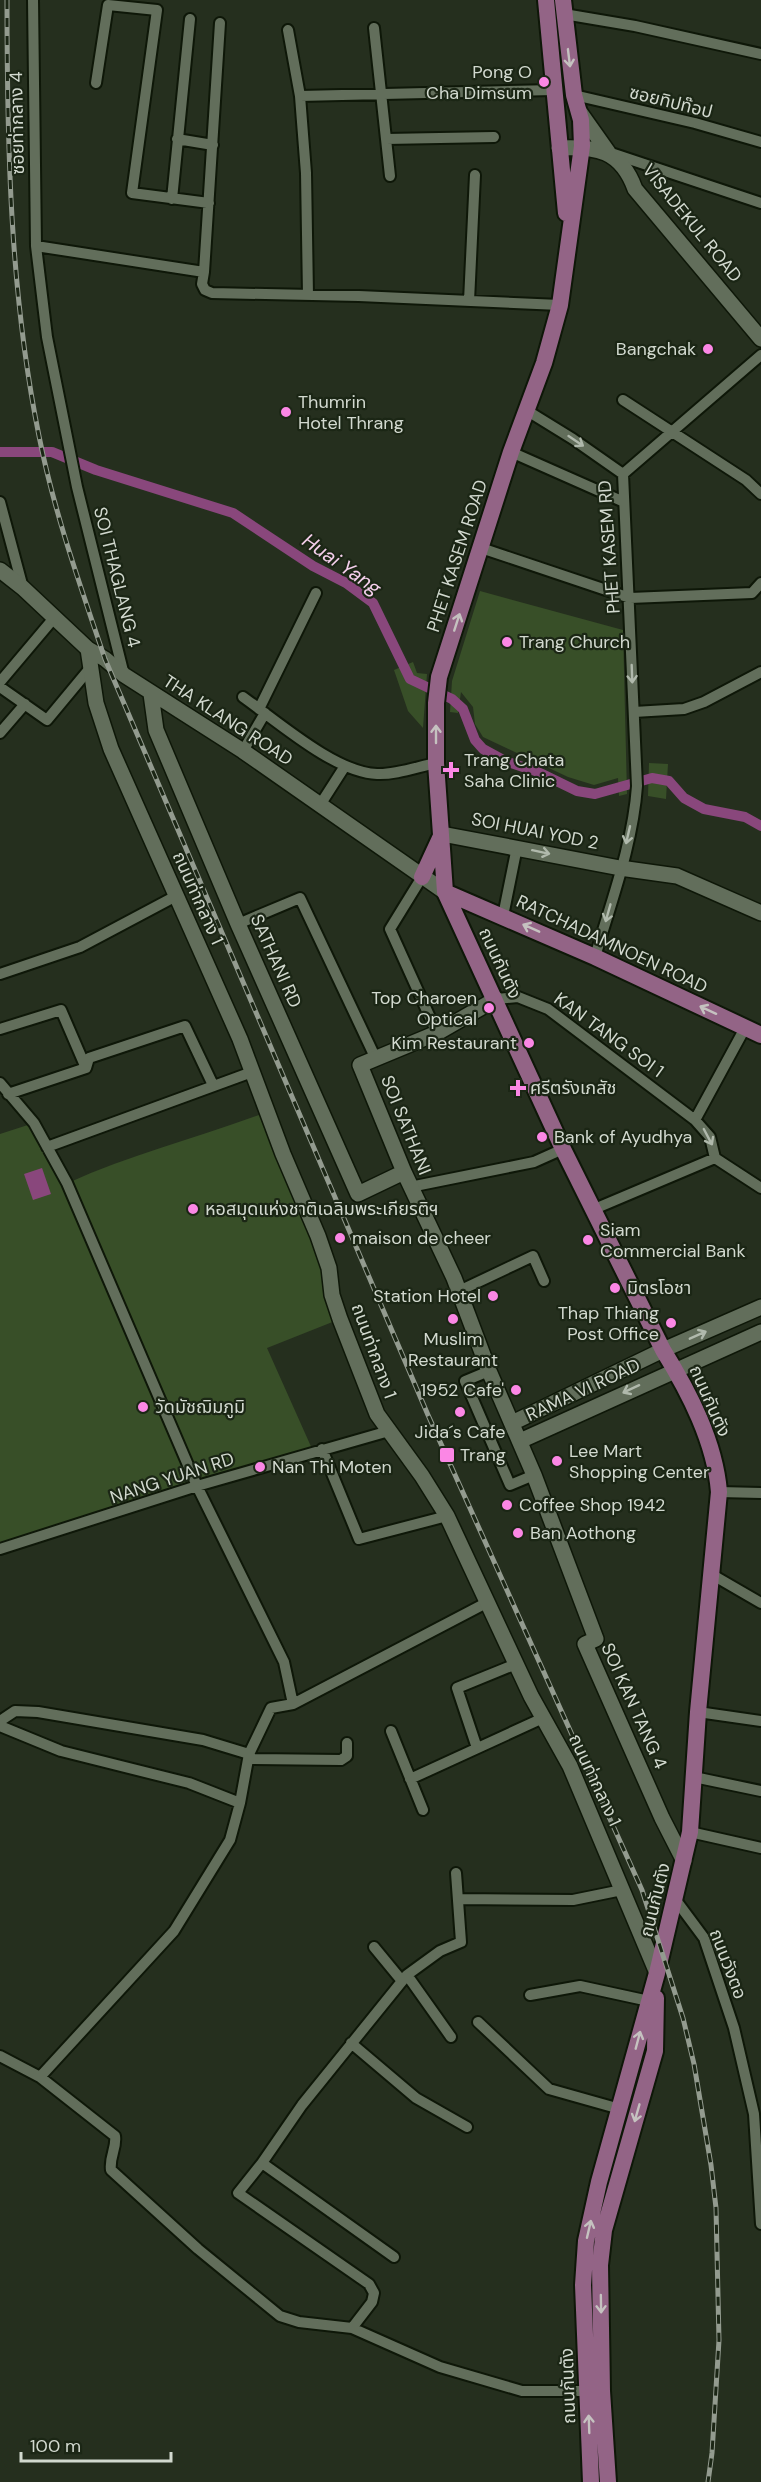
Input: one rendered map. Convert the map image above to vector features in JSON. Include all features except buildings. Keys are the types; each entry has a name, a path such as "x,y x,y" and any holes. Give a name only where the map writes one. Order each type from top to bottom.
{"main road":[{"name":"PHET KASEM ROAD","path":"546,0 559,151 570,241"},
{"name":"PHET KASEM ROAD","path":"445,892 436,764 436,703 439,677 511,452 544,363 560,305 570,241 581,150 581,120 575,102 564,7"},
{"path":"423,877 442,834"},
{"name":"RATCHADAMNOEN ROAD","path":"445,892 595,957 761,1035"},
{"name":"ถนนกันตัง","path":"445,892 592,1210 663,1350 675,1369 710,1444 718,1476 719,1492 698,1712 690,1832 657,1973 599,2182 586,2241 583,2285 608,2482"},
{"path":"466,935 477,905"},
{"name":"ถนนกันตัง","path":"591,2482 600,2265 604,2230 655,2051 657,1973"}],"street":[{"name":"ซอยท่ากลาง 4","path":"33,0 36,246 47,337 70,447"},
{"path":"96,83 108,5 157,10 132,193 209,203"},
{"path":"564,7 635,26 761,54"},
{"path":"172,199 190,19"},
{"path":"220,23 202,284 205,290 212,293 560,305"},
{"path":"374,28 390,176"},
{"path":"288,30 300,96 306,173 308,295"},
{"path":"300,96 554,90"},
{"name":"ซอยทิปท๊อป","path":"575,102 695,123 761,142"},
{"name":"VISADEKUL ROAD","path":"575,102 608,152 628,174 635,189 761,339"},
{"path":"386,139 494,137"},
{"path":"177,139 213,145"},
{"path":"581,150 601,159 622,182 635,189"},
{"path":"559,151 608,152 761,203"},
{"path":"469,301 475,175"},
{"path":"36,246 204,272"},
{"path":"623,474 761,356"},
{"path":"623,400 746,480 761,494"},
{"name":"PHET KASEM RD","path":"526,410 623,474 630,598 636,802 595,957"},
{"name":"SOI THAGLANG 4","path":"70,447 77,487 124,675"},
{"path":"511,452 624,502"},
{"path":"0,502 23,588"},
{"path":"481,548 630,598 752,593 761,583"},
{"name":"THA KLANG ROAD","path":"0,570 23,588 88,649 152,694 243,751 445,892"},
{"path":"243,751 316,593"},
{"path":"0,682 54,618"},
{"name":"ถนนท่ากลาง 1","path":"88,649 96,703 111,749 240,1039 283,1154 318,1236 329,1268 332,1294 343,1328 377,1414 422,1476 447,1516 516,1664 570,1766 657,1973"},
{"path":"0,687 47,720 91,667"},
{"path":"634,712 684,709 704,702 761,672"},
{"name":"SATHANI RD","path":"152,694 156,730 238,924 358,1194 404,1172"},
{"path":"243,698 328,757 356,772 379,774 436,764"},
{"path":"0,733 25,704"},
{"path":"321,805 345,766"},
{"name":"SOI HUAI YOD 2","path":"442,834 620,868 677,876 761,913"},
{"path":"503,916 517,847"},
{"path":"423,877 390,929 437,1033"},
{"path":"0,974 80,947 176,896"},
{"path":"238,924 300,898 376,1059"},
{"name":"KAN TANG SOI 1","path":"496,999 518,997 548,1009 695,1120 710,1137 715,1158"},
{"name":"SOI SATHANI","path":"496,999 437,1033 360,1065 410,1187 459,1291 504,1404"},
{"path":"0,1029 62,1010 86,1068"},
{"path":"86,1068 88,1058 185,1026 213,1085"},
{"path":"695,1120 745,1028"},
{"path":"8,1094 86,1068"},
{"path":"47,1147 252,1072"},
{"path":"0,1083 8,1094 22,1106 67,1183 197,1486 284,1662 293,1704"},
{"path":"410,1187 534,1162 563,1149"},
{"path":"592,1210 715,1158 761,1188"},
{"path":"459,1291 533,1256 544,1281"},
{"name":"RAMA VI ROAD","path":"512,1423 663,1350 761,1307"},
{"name":"RAMA VI ROAD","path":"520,1441 761,1332"},
{"path":"489,1371 465,1381 483,1423 510,1485 534,1475"},
{"name":"SOI KAN TANG 4","path":"504,1404 534,1475 596,1639 585,1644 662,1818 684,1861"},
{"name":"NANG YUAN RD","path":"0,1549 197,1486 389,1431"},
{"path":"322,1449 359,1539 447,1516"},
{"path":"719,1492 761,1493"},
{"path":"711,1574 761,1603"},
{"path":"40,2077 174,1931 230,1840 249,1756 271,1708 293,1704 488,1602"},
{"path":"477,1748 456,1688 516,1664"},
{"path":"0,1721 15,1711 38,1712 203,1740 249,1756 341,1760 347,1756 346,1743"},
{"path":"698,1712 761,1721"},
{"path":"410,1779 543,1718"},
{"path":"0,1726 61,1751 189,1783 240,1803"},
{"path":"391,1731 423,1810"},
{"path":"694,1777 761,1791"},
{"path":"690,1832 761,1848"},
{"path":"352,2328 372,2302 374,2293 369,2284 238,2193 302,2105 405,1978 440,1951 461,1942 456,1873"},
{"path":"458,1899 573,1900 622,1890"},
{"name":"ถนนวังตอ","path":"675,1899 704,1938 734,2028 754,2114 761,2224"},
{"path":"374,1947 405,1978 451,2037"},
{"path":"530,1995 580,1986 649,2001"},
{"path":"478,2022 549,2089 620,2109"},
{"path":"351,2043 416,2098 466,2127"},
{"path":"0,2056 40,2077 116,2136 117,2145 110,2161 111,2170 198,2249 280,2316 298,2322 352,2328 440,2367 522,2391 595,2391"},
{"path":"262,2163 394,2257"}],"green space":[{"name":"Trang Church","path":"480,591 623,630 627,794 619,796 618,778 594,785 568,777 483,737 475,724 473,707 461,692 458,713 450,712 452,681"},
{"path":"413,662 417,673 427,674 423,728 408,711 394,670"},
{"path":"649,763 668,764 666,799 648,796"},
{"path":"267,1112 340,1319 267,1348 313,1451 0,1549 0,1134 34,1123 68,1183 117,1163"}],"shaded area":[{"path":"42,1168 51,1194 33,1200 24,1174"}],"waterway":[{"name":"Huai Yang","path":"0,452 52,452 96,470 233,513 313,566 346,583 373,603 410,679 452,699 463,709 475,740 483,749 505,761 538,772 577,791 595,794 652,778 669,781 684,798 704,809 745,817 761,826"}],"railway":[{"path":"7,0 12,219 29,382 45,464 86,604 105,659 428,1415 642,1890 683,2018 694,2064 716,2208 719,2340 708,2482"}],"place":[{"name":"Pong O Cha Dimsum","path":"544,82"},
{"name":"Bangchak","path":"708,349"},
{"name":"Thumrin Hotel Thrang","path":"286,412"},
{"name":"Trang Church","path":"507,642"},
{"name":"Trang Chata Saha Clinic","path":"451,770"},
{"name":"Top Charoen Optical","path":"489,1008"},
{"name":"Kim Restaurant","path":"529,1043"},
{"name":"ศรีตรังเภสัช","path":"518,1088"},
{"name":"Bank of Ayudhya","path":"542,1137"},
{"name":"หอสมุดแห่งชาติเฉลิมพระเกียรติฯ","path":"193,1209"},
{"name":"maison de cheer","path":"340,1238"},
{"name":"Siam Commercial Bank","path":"588,1240"},
{"name":"มิตรโอชา","path":"615,1288"},
{"name":"Station Hotel","path":"493,1296"},
{"name":"Muslim Restaurant","path":"453,1319"},
{"name":"Thap Thiang Post Office","path":"671,1323"},
{"name":"1952 Cafe'","path":"516,1390"},
{"name":"วัดมัชฌิมภูมิ","path":"143,1407"},
{"name":"Jida´s Cafe","path":"460,1412"},
{"name":"Trang","path":"447,1455"},
{"name":"Lee Mart Shopping Center","path":"557,1461"},
{"name":"Nan Thi Moten","path":"260,1467"},
{"name":"Coffee Shop 1942","path":"507,1505"},
{"name":"Ban Aothong","path":"518,1533"}]}
